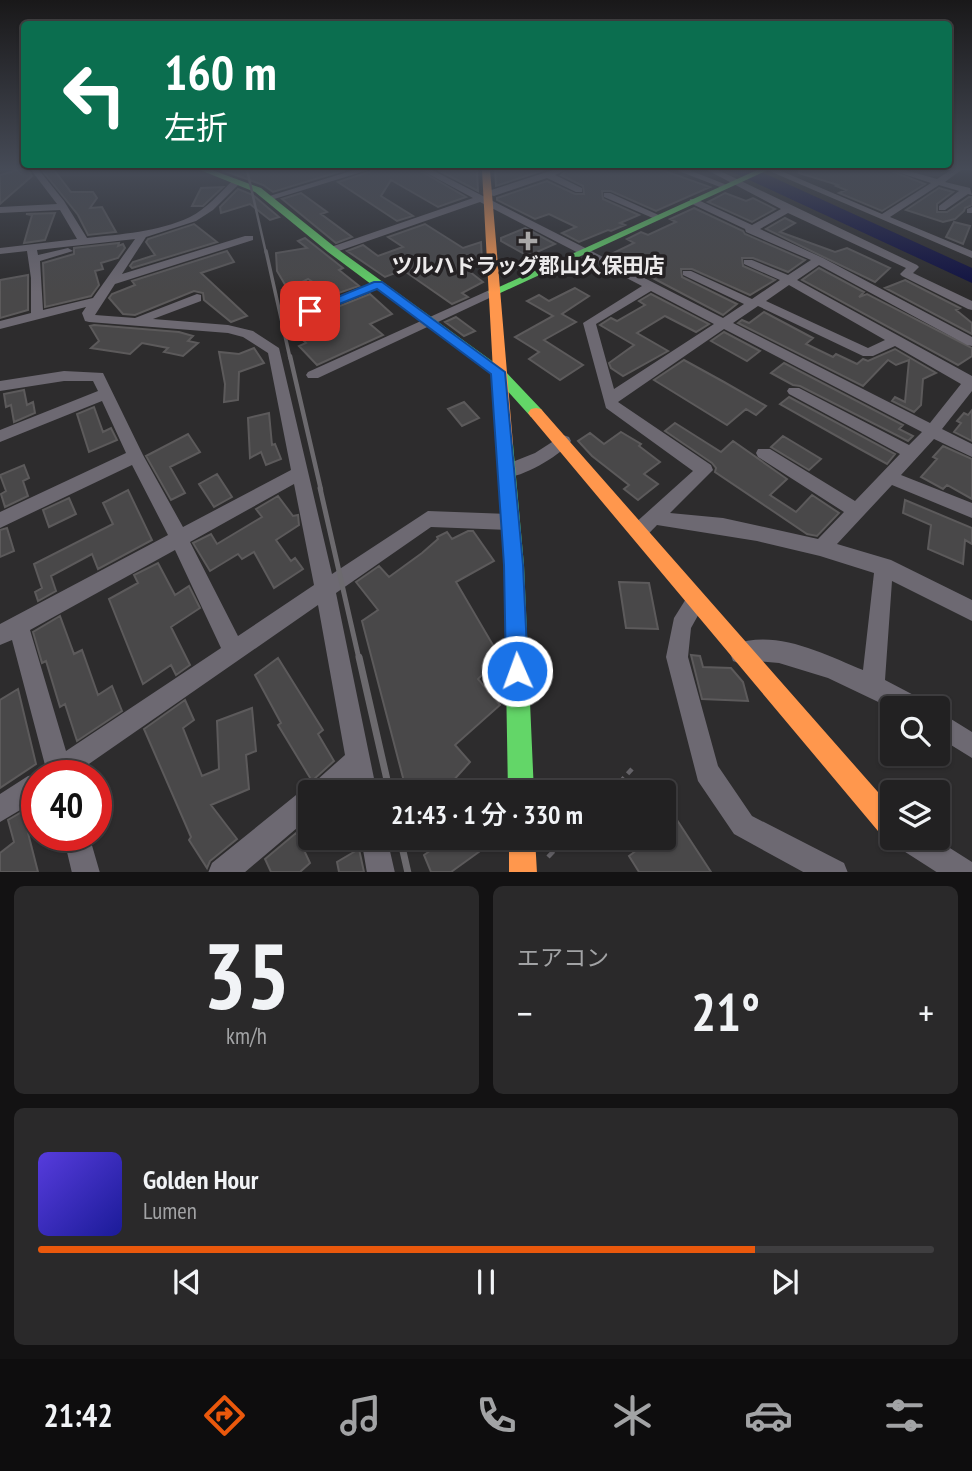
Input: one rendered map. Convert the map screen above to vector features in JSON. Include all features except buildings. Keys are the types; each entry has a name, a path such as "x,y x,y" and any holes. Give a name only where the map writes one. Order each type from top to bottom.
{"street":[{"path":"65,211 83,240"},
{"path":"0,251 33,253 139,239 193,219 206,211"},
{"path":"284,211 378,285 498,372 563,441 696,601 880,814"},
{"path":"332,250 448,211"},
{"path":"486,211 514,565 521,780"},
{"path":"508,211 649,287 972,452"},
{"path":"643,211 658,217"},
{"path":"313,375 671,211"},
{"path":"711,211 819,260 972,342"},
{"path":"750,230 785,211"},
{"path":"792,211 913,267 906,274 972,306"},
{"path":"864,211 972,255"},
{"path":"882,218 894,211"},
{"path":"112,281 249,238"},
{"path":"33,253 83,240 139,239"},
{"path":"139,239 88,313 89,318 228,329 248,334 274,351 325,589 361,780"},
{"path":"933,239 972,248"},
{"path":"33,253 37,315"},
{"path":"610,399 819,260"},
{"path":"748,262 790,281 971,382 932,431 823,547"},
{"path":"687,273 868,353 894,341"},
{"path":"309,284 331,303"},
{"path":"311,325 305,320 310,311 378,285"},
{"path":"639,531 705,470 611,404 589,323 649,287"},
{"path":"134,322 197,298"},
{"path":"0,325 98,300"},
{"path":"0,386 87,375 98,376 135,456 233,650"},
{"path":"794,391 911,453"},
{"path":"0,436 105,394"},
{"path":"506,472 541,457 563,441"},
{"path":"764,453 857,512"},
{"path":"0,520 135,456"},
{"path":"52,760 9,630 300,473"},
{"path":"889,477 972,511"},
{"path":"654,517 719,525 823,547 884,566 972,611"},
{"path":"77,760 233,650 428,519 509,522"},
{"path":"873,684 884,566"},
{"path":"696,601 681,625 677,657 707,772 743,825 832,872"},
{"path":"741,653 751,649 764,649 825,666 873,684 894,696"},
{"path":"950,731 972,746"},
{"path":"334,780 357,761"},
{"path":"0,809 21,795"},
{"path":"223,872 298,810"},
{"path":"376,850 381,872"},
{"path":"522,850 523,872"},
{"path":"928,850 962,872"},
{"path":"80,851 86,872"}],"path":[{"path":"622,780 632,769"},
{"path":"541,864 554,850"}],"shaded area":[{"path":"816,211 846,211 972,268 972,283"}],"railway":[{"path":"256,211 266,253"},
{"path":"266,251 290,358"},
{"path":"290,356 321,490"},
{"path":"320,488 359,659"},
{"path":"359,657 387,780"},
{"path":"403,850 408,872"}],"traffic: fast":[{"path":"284,211 332,250 498,372 536,413"},
{"path":"494,292 674,211"},
{"path":"505,444 514,565 521,780"}],"traffic: slow":[{"path":"489,211 505,444"},
{"path":"536,413 880,814"},
{"path":"522,850 523,872"}],"place":[{"name":"ツルハドラッグ郡山久保田店","path":"528,241"}],"route":[{"path":"310,311 378,285 498,372 514,565 517,671"}]}
